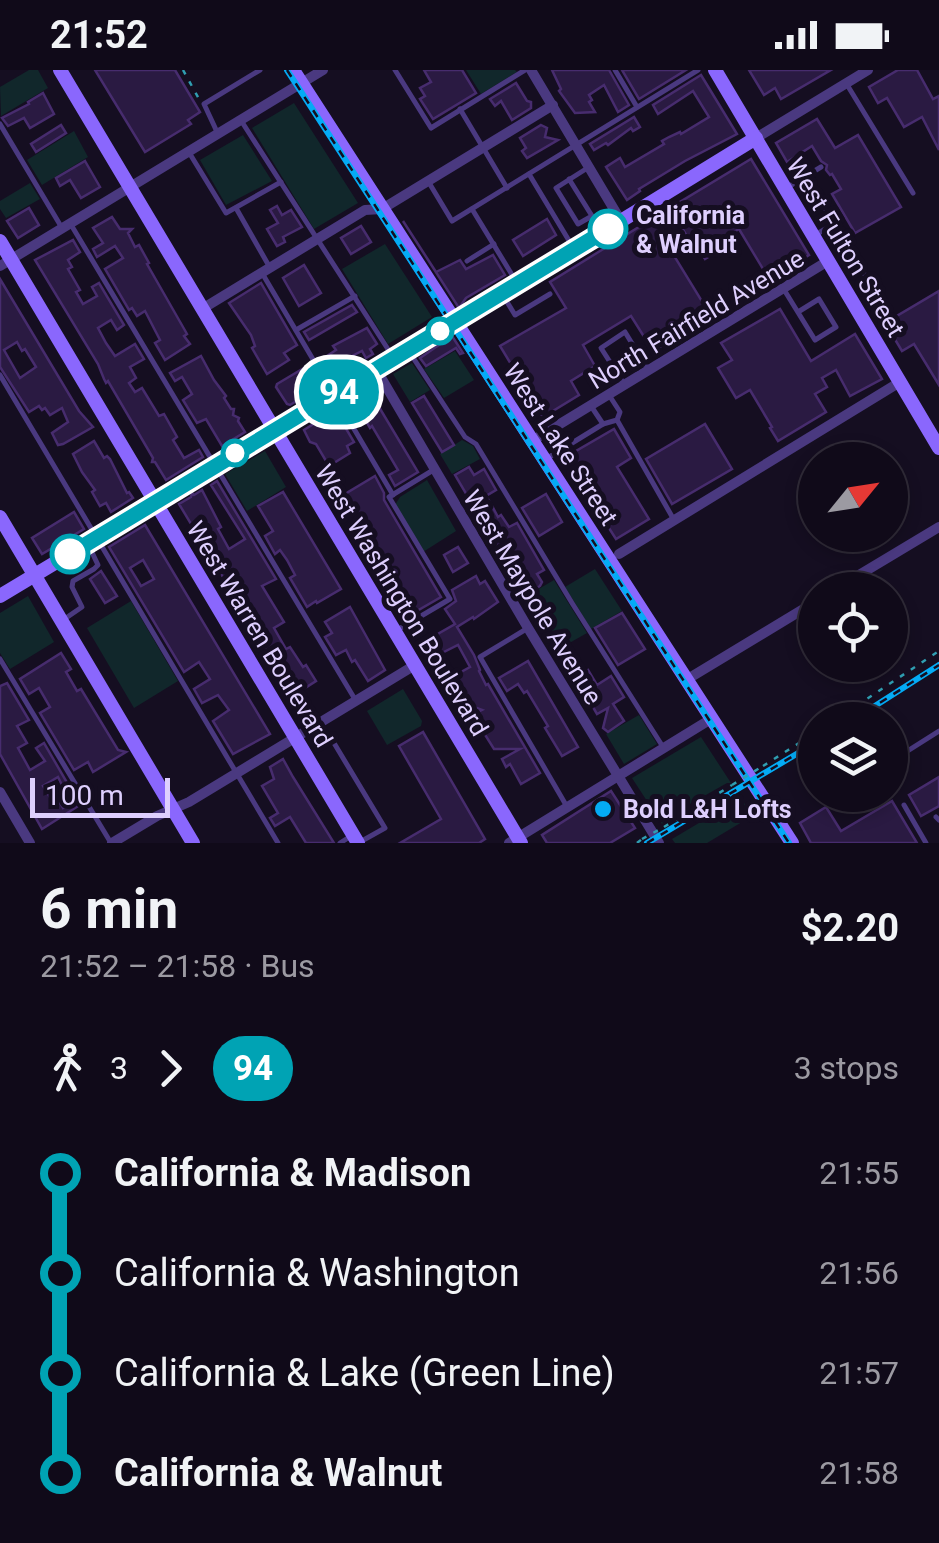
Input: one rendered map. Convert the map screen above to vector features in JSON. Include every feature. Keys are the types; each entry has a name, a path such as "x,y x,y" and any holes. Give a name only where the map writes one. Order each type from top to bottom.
{"street":[{"name":"West Washington Boulevard","path":"60,70 516,841"},
{"path":"5,262 241,120 297,77 323,70"},
{"path":"528,70 621,221"},
{"name":"West Fulton Street","path":"715,70 939,448"},
{"path":"0,596 453,325 868,70"},
{"path":"297,77 375,204"},
{"path":"202,309 375,204 428,181 552,105"},
{"name":"West Lake Street","path":"375,204 420,266 418,280 470,345 612,558 792,843"},
{"name":"West Warren Boulevard","path":"0,241 5,262 156,502 296,738 351,840"},
{"name":"North Fairfield Avenue","path":"532,441 828,261"},
{"name":"West Maypole Avenue","path":"376,369 659,843"},
{"path":"612,558 900,382"},
{"path":"0,517 193,843"},
{"path":"864,572 939,527"},
{"path":"686,680 798,612"},
{"path":"111,843 189,802 415,665"},
{"path":"516,841 712,719"},
{"path":"0,792 30,843"}],"lane":[{"path":"218,134 204,104 260,70"},
{"path":"395,70 430,128 528,70"},
{"path":"615,70 638,108"},
{"path":"428,181 452,221 698,70"},
{"path":"846,83 913,192"},
{"path":"460,110 506,188"},
{"path":"241,120 354,296 465,437 476,444 664,750"},
{"path":"0,124 215,466 356,701"},
{"path":"188,152 226,213 281,182"},
{"path":"570,179 592,216 578,224 556,188 570,179 589,167"},
{"path":"785,188 822,167"},
{"path":"529,174 575,250"},
{"path":"806,176 876,294"},
{"path":"236,208 296,330 394,494"},
{"path":"472,209 518,284"},
{"path":"814,236 834,224"},
{"path":"467,261 494,244"},
{"path":"784,288 798,312 815,340 836,327 819,299 798,312"},
{"path":"502,294 515,315 550,294"},
{"path":"296,330 354,296"},
{"path":"625,385 601,348 625,332 649,371"},
{"path":"0,375 92,541 278,843"},
{"path":"609,395 620,412 617,420"},
{"path":"591,406 603,424"},
{"path":"617,420 674,520"},
{"path":"544,460 603,424 617,420"},
{"path":"395,632 450,599 389,497 435,469"},
{"path":"62,621 82,607 72,587 73,582 98,564 92,541"},
{"path":"528,628 480,657 568,808"},
{"path":"0,659 111,843"},
{"path":"908,751 939,732"},
{"path":"334,742 384,828 351,840"},
{"path":"908,812 926,843"}],"path":[{"path":"192,70 184,72 201,102"},
{"path":"862,702 939,651"},
{"path":"636,843 798,744"}],"green space":[{"path":"29,70 38,70 48,88 1,116 0,87"},
{"path":"466,70 515,70 517,72 481,94"},
{"path":"294,103 358,203 314,229 252,128"},
{"path":"74,131 88,157 42,185 27,160"},
{"path":"243,135 272,181 226,205 200,160"},
{"path":"30,183 40,199 6,218 0,201"},
{"path":"385,244 432,317 388,344 342,269"},
{"path":"455,351 474,380 444,398 424,369"},
{"path":"412,363 430,390 410,402 393,374"},
{"path":"462,440 473,446 480,459 452,474 440,454"},
{"path":"265,451 286,487 247,511 225,474"},
{"path":"427,480 456,531 423,552 395,505 400,497"},
{"path":"595,569 622,611 591,629 565,587"},
{"path":"554,580 587,633 557,650 525,597"},
{"path":"28,596 54,642 10,669 0,653 0,613"},
{"path":"131,601 178,681 134,708 87,628"},
{"path":"403,689 422,721 421,726 387,745 367,711"},
{"path":"639,715 657,744 624,764 606,734"},
{"path":"701,737 731,783 667,817 662,824 632,778"},
{"path":"741,798 752,816 707,843 675,843 672,839"}],"building":[{"path":"95,70 175,70 200,112 188,120 191,124 145,152"},
{"path":"424,70 462,70 476,93 433,119 420,99 425,96 420,88 431,82"},
{"path":"552,70 609,70 629,105 618,112 604,85 589,95 595,112 575,113 559,91"},
{"path":"622,70 686,70 639,99"},
{"path":"749,70 831,70 781,99 775,88 764,95"},
{"path":"898,70 917,70 933,99 939,96 939,150 922,117 904,127 887,98 878,103 869,87"},
{"path":"701,75 737,134 685,161 627,200 606,167 620,158 625,167 664,144 662,141 709,117 693,91 658,114 653,105"},
{"path":"516,83 531,102 531,108 512,120 501,101 495,106 490,99"},
{"path":"43,93 54,114 30,128 24,118 8,126 2,118"},
{"path":"634,117 640,127 633,131 631,128 594,150 590,144"},
{"path":"817,119 835,148 858,135 901,207 855,233 832,194 841,189 812,146 787,162 776,143"},
{"path":"61,125 66,133 36,152 31,144"},
{"path":"541,125 547,128 545,137 558,140 527,158 520,138"},
{"path":"751,159 809,255 769,279 739,229 724,238 728,245 705,259 700,251 697,253 670,208"},
{"path":"85,161 100,187 81,198 70,180 60,186 56,178"},
{"path":"277,206 282,215 291,210 302,227 283,237 285,242 277,246 267,229 278,223 270,210"},
{"path":"29,208 39,225 18,238 7,221"},
{"path":"112,217 120,229 132,229 128,233 135,247 139,245 187,334 184,336 190,344 165,360 145,311 137,316 132,308 129,310 105,269 123,258 115,246 97,257 93,249 103,243 93,228"},
{"path":"655,217 668,239 665,241 711,316 653,351 631,316 583,345 595,366 571,381 579,395 543,417 500,346 566,308 550,282"},
{"path":"547,219 556,235 523,256 513,240"},
{"path":"403,221 436,272 460,260 466,269 493,255 505,275 466,298 459,308"},
{"path":"361,226 371,242 351,254 341,238"},
{"path":"73,240 80,252 68,260 72,267 68,269 83,304 97,296 92,287 99,283 124,325 117,330 111,320 98,328 106,343 115,356 135,344 144,359 130,367 136,378 129,383 135,392 142,388 159,416 164,414 184,458 199,450 203,457 166,480 35,260"},
{"path":"304,265 321,293 299,306 283,278"},
{"path":"0,279 79,411 93,427 58,445 52,433 68,422 62,408 50,415 39,406 29,412 0,367","holes":["17,342 22,351 25,349 36,367 20,378 4,350"]},
{"path":"261,283 297,345 284,353 289,360 267,374 252,348 255,346 251,335 229,303"},
{"path":"939,291 939,385 914,344 902,351 885,323"},
{"path":"352,305 357,312 309,340 304,332"},
{"path":"780,309 811,361 855,334 882,379 850,396 836,370 822,378 827,387 815,394 826,412 778,441 750,390 736,398 718,368 732,360 721,343"},
{"path":"367,328 377,344 370,349 373,354 366,358 362,351 333,368 335,372 330,375 321,360 336,350 333,346"},
{"path":"452,336 463,353 456,348 426,366 420,358"},
{"path":"201,356 245,432 222,446 206,419 197,423 183,400 192,394 182,377 175,381 170,373"},
{"path":"304,368 316,389 287,404 277,384"},
{"path":"424,396 454,445 442,452 412,403"},
{"path":"373,397 418,472 395,486 389,475 398,470 360,405"},
{"path":"331,413 338,415 354,442 347,446 350,453 329,466 304,430"},
{"path":"705,424 732,469 672,504 646,459"},
{"path":"614,429 631,458 617,467 649,519 616,539 564,458"},
{"path":"94,441 104,458 110,459 133,498 111,512 106,503 100,506 73,454"},
{"path":"469,467 474,475 484,469 496,490 486,496 498,517 501,515 509,527 517,523 544,570 537,574 540,586 526,595 455,475"},
{"path":"375,476 384,500 441,597 415,612 360,526 345,494"},
{"path":"217,481 276,579 262,586 284,622 274,628 286,649 290,647 316,681 294,695 179,504 202,490 229,549 245,539 211,485"},
{"path":"283,492 341,589 307,607 290,578 295,575 287,560 280,550 275,554 265,536 273,531 258,506"},
{"path":"546,494 562,522 539,536 522,508"},
{"path":"74,512 84,529 42,554 32,538"},
{"path":"145,525 270,734 233,754 213,721 229,710 218,695 202,703 194,689 210,679 199,662 184,672 109,547","holes":["143,560 154,579 141,586 130,568"]},
{"path":"458,547 468,563 453,572 444,555"},
{"path":"101,571 117,596 105,603 90,579"},
{"path":"476,576 480,584 485,581 498,602 457,627 486,685 540,773 521,784 510,764 506,767 502,759 520,749 494,749 474,721 474,714 482,710 466,704 452,680 470,667 458,645 428,666 434,650 430,643 455,624 445,609 456,601 452,590"},
{"path":"350,607 385,670 368,681 346,650 336,655 325,637 332,633 325,622"},
{"path":"622,613 645,649 618,665 595,628"},
{"path":"61,653 71,669 66,672 77,691 81,689 118,750 126,752 93,772 88,762 74,770 40,713 50,707 39,688 29,694 20,679"},
{"path":"528,661 578,747 562,756 527,691 524,693 518,684 507,691 499,678"},
{"path":"588,670 597,685 611,676 624,697 613,704 624,721 608,732 603,728 608,708 597,714 576,678"},
{"path":"7,683 29,720 17,726 27,743 18,748 30,770 45,761 36,748 44,743 69,786 64,789 58,777 43,786 63,808 76,799 80,805 42,829 0,754 0,686"},
{"path":"423,732 485,839 479,843 400,843 441,819 399,746"},
{"path":"283,759 334,843 306,843 290,817 275,826 270,818 278,813 262,786 274,779 270,767"},
{"path":"939,777 939,806 921,816 909,795"},
{"name":"Bold L&H Lofts","path":"611,791 635,828 610,843 547,843 542,835"},
{"path":"818,812 829,812 841,831 873,812 899,812 917,843 811,843 800,823"}],"railway":[{"path":"287,70 789,843"},
{"path":"881,702 939,665"},
{"path":"647,843 798,753"}],"bus line":[{"name":"94","path":"70,554 608,229"}],"place":[{"name":"California & Walnut","path":"608,229"},
{"name":"Bold L&H Lofts","path":"603,809"}]}
